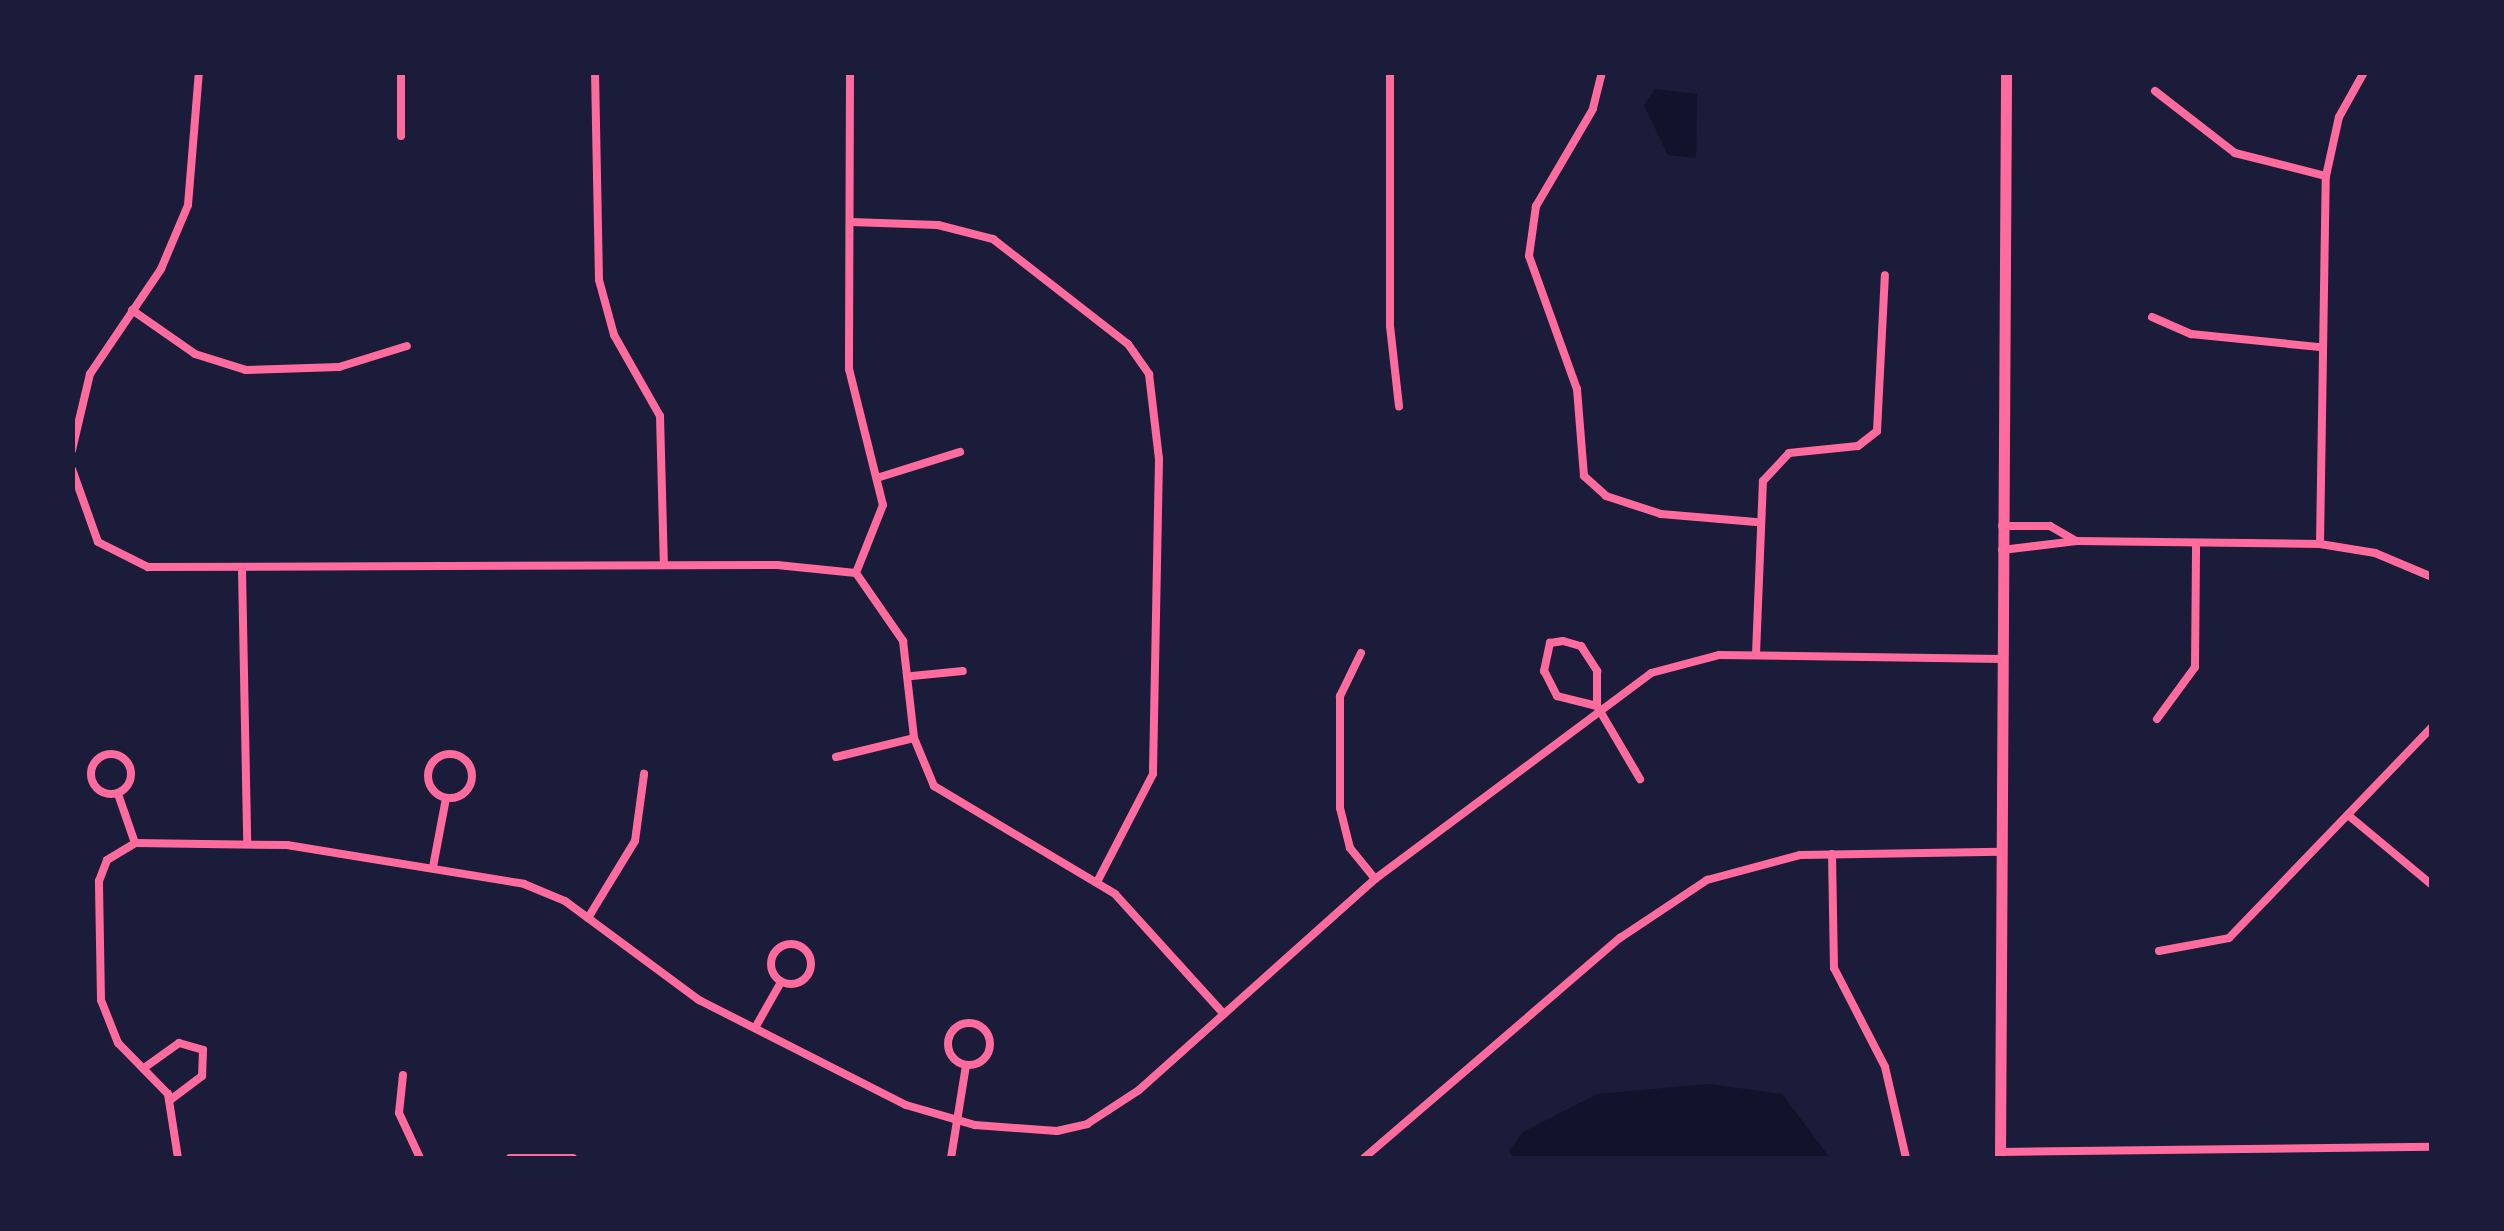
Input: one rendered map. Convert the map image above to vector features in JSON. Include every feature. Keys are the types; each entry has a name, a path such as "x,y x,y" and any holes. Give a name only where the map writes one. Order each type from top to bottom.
{"main road":[{"path":"2000,1155 2006,72"}],"street":[{"path":"72,450 90,374 132,310 188,205 200,72"},
{"path":"401,72 401,136"},
{"path":"595,72 599,280 614,335 660,416 664,565"},
{"path":"850,72 850,379 880,477 878,530 856,573"},
{"path":"1390,72 1390,326 1399,406"},
{"path":"1602,72 1598,100 1536,206 1529,256 1577,389 1584,476 1606,496 1661,514 1756,522"},
{"path":"2320,544 2320,347 2326,176 2339,117 2364,72"},
{"path":"2155,91 2235,153 2326,176"},
{"path":"851,222 980,233 1140,358 1153,389 1158,458 1153,774 1096,882"},
{"path":"1756,654 1756,522 1768,468 1796,450 1858,446 1876,431 1885,275"},
{"path":"132,310 195,354 246,370 339,368 407,346"},
{"path":"2152,317 2191,334 2320,347"},
{"path":"880,477 960,452"},
{"path":"72,469 89,530 127,562 242,570 664,565 856,573"},
{"path":"2002,526 2050,526 2076,541"},
{"path":"2002,550 2076,541 2320,544 2375,553 2432,578"},
{"path":"2157,719 2195,667 2196,545"},
{"path":"242,570 247,842"},
{"path":"856,573 903,641 912,676 914,738 946,798 1096,882 1134,911 1224,1014"},
{"path":"1597,706 1557,696 1544,671 1550,644 1581,646 1597,670 1597,706 1640,779"},
{"path":"1361,653 1340,696 1340,808 1350,848 1376,879"},
{"path":"178,1158 170,1099 109,1028 97,957 102,871 135,843 247,842 433,867 524,884 588,918 666,979 755,1028 956,1121 1038,1132 1087,1124 1224,1014 1376,879 1597,706 1675,665 1756,654 2002,660"},
{"path":"912,676 963,672"},
{"path":"2160,951 2229,938 2432,727"},
{"path":"836,757 914,738"},
{"path":"433,867 446,798 472,780 454,754 428,772 446,798"},
{"path":"118,794 131,768 104,755 92,781 118,794 135,843"},
{"path":"588,918 635,841 644,774"},
{"path":"2348,814 2432,884"},
{"path":"1364,1158 1678,896 1757,864 1832,854 2002,852"},
{"path":"1832,854 1834,968 1885,1066 1906,1158"},
{"path":"755,1028 781,982 808,974 800,946 773,954 781,982"},
{"path":"951,1158 966,1064 990,1044 973,1023 948,1040 966,1064"},
{"path":"144,1068 178,1043 203,1050 202,1076 170,1099"},
{"path":"402,1076 399,1113 420,1158"},
{"path":"2416,1147 2416,1158"},
{"path":"2000,1155 2250,1154 2432,1147"},
{"path":"510,1158 573,1158"}],"shaded area":[{"path":"1655,89 1697,94 1696,158 1668,155 1644,105"},
{"path":"1709,1084 1782,1094 1830,1158 1514,1158 1509,1151 1523,1132 1597,1094"}]}
